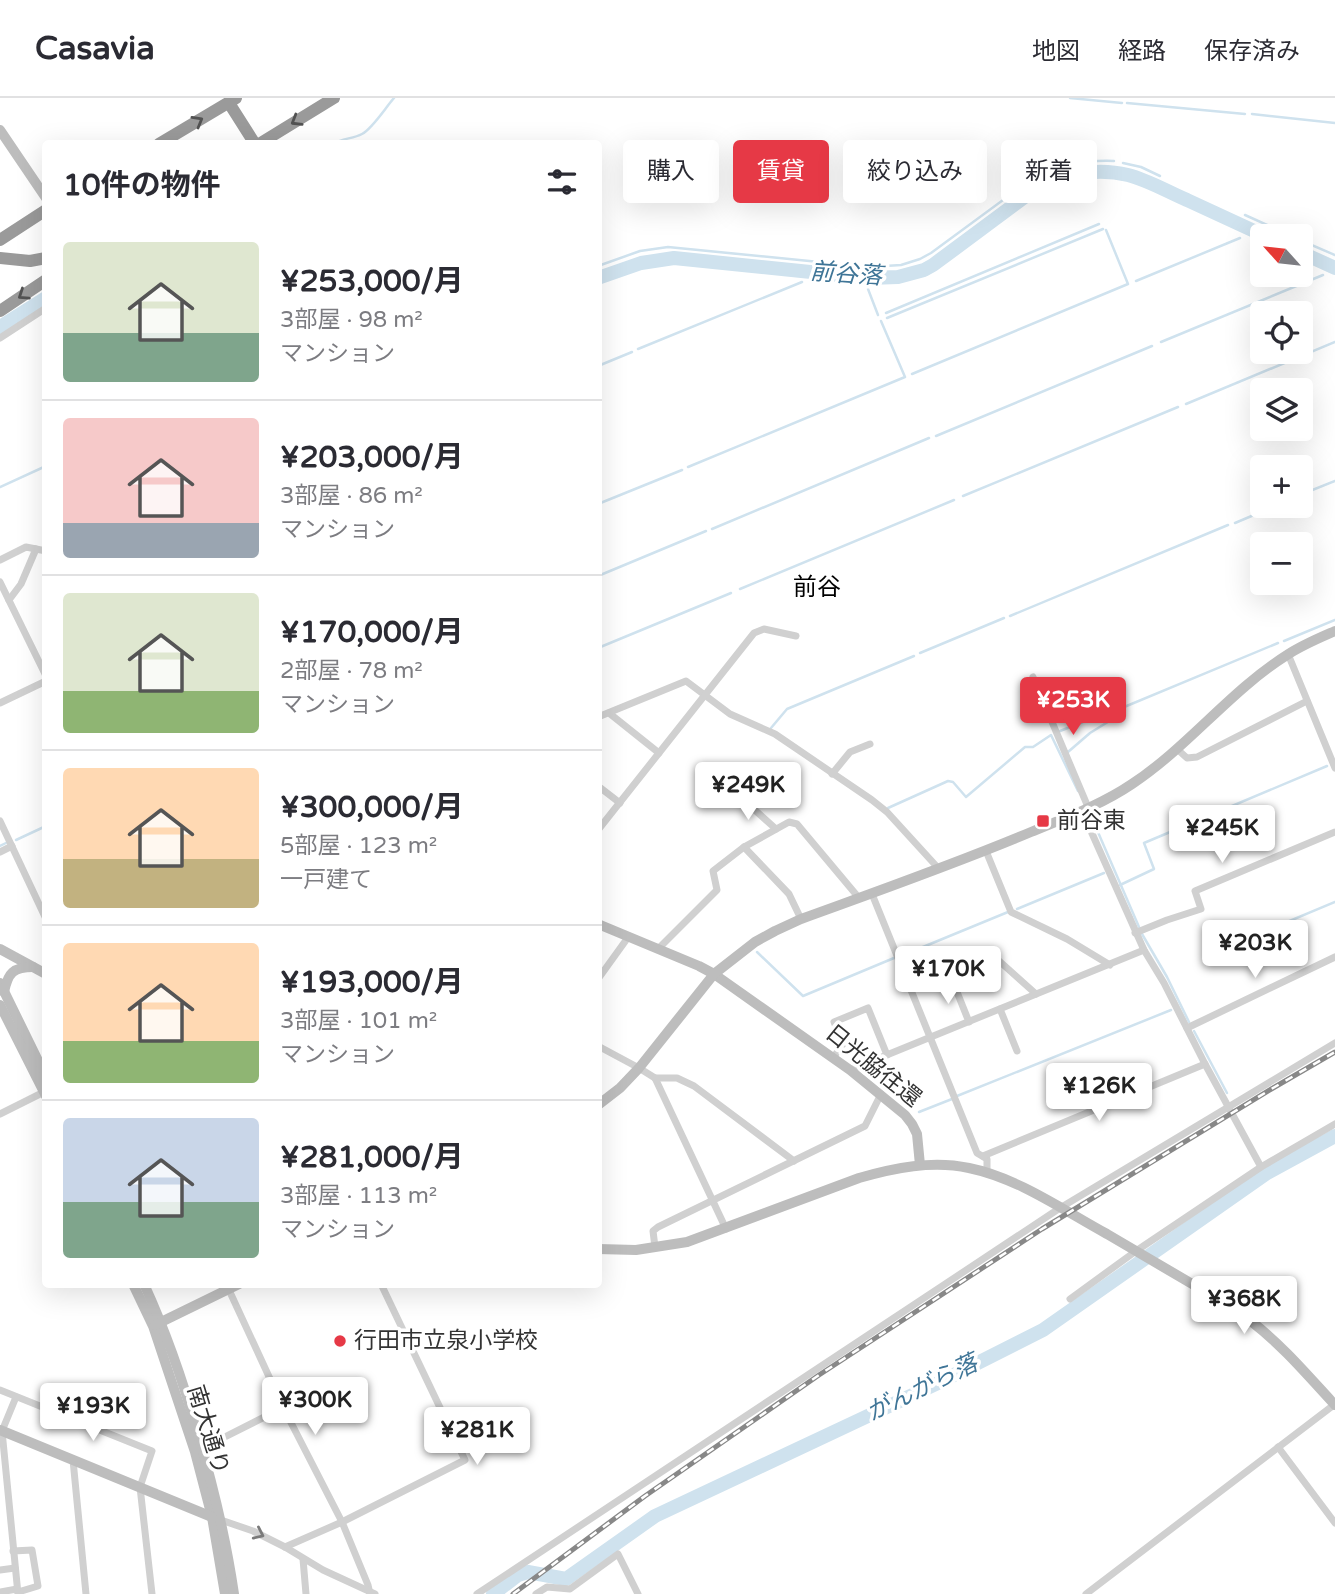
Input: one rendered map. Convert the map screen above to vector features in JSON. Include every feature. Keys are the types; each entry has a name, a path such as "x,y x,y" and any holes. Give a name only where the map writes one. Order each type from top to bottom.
{"highway":[{"path":"264,140 334,98"},
{"path":"166,140 232,100 255,140"},
{"path":"0,240 42,213"},
{"path":"0,258 30,261 42,259"},
{"path":"0,311 42,283"}],"street":[{"path":"0,130 42,192"},
{"path":"0,338 42,310"},
{"path":"0,560 26,547 42,550"},
{"path":"9,600 20,584 36,549"},
{"path":"0,582 42,670"},
{"path":"602,825 754,633 764,629 796,636"},
{"path":"602,1102 639,1068 714,974 755,942 801,919 986,851 1085,809 1130,785 1177,749 1255,678 1288,654 1335,631"},
{"path":"1288,654 1335,768"},
{"path":"1032,677 1135,933 1261,1167"},
{"path":"0,703 42,681"},
{"path":"602,716 686,681 730,714 775,734 872,800 887,812 939,869"},
{"path":"1177,749 1184,756 1194,758 1307,701"},
{"path":"609,713 659,753"},
{"path":"832,774 850,752 870,744"},
{"path":"602,789 620,803"},
{"path":"738,795 776,829"},
{"path":"0,821 42,910"},
{"path":"659,948 717,890 713,871 744,847 789,822 797,824 859,898"},
{"path":"1135,933 1201,909 1195,891 1335,832"},
{"path":"0,852 12,846"},
{"path":"744,847 789,894 801,919"},
{"path":"986,851 1011,912 1067,939 1110,965"},
{"path":"872,894 976,1153 987,1159 987,1173"},
{"name":"日光脇往還","path":"602,926 699,965 850,1070 881,1094 912,1124 917,1134 920,1165"},
{"path":"602,973 629,936"},
{"path":"0,949 42,972"},
{"path":"850,1070 1143,950"},
{"path":"971,958 988,951 1036,994"},
{"path":"1188,1028 1335,957"},
{"path":"33,967 16,969 2,988 42,1069"},
{"path":"936,972 947,967 970,1022"},
{"path":"0,1005 42,1087"},
{"path":"833,1058 843,1044 834,1022 868,1008 887,1055"},
{"path":"1000,1009 1017,1051"},
{"path":"477,1594 1060,1208 1335,1042"},
{"path":"602,1048 654,1078 726,1228"},
{"path":"983,1156 1205,1064"},
{"path":"654,1078 677,1078 694,1086 794,1161"},
{"path":"0,1114 42,1094"},
{"path":"655,1247 653,1231 657,1227 865,1126 881,1094"},
{"path":"1070,1299 1261,1167 1335,1124"},
{"path":"602,1249 636,1250 687,1242 885,1170 920,1165 948,1165 987,1173 1013,1183 1138,1252 1252,1322 1335,1404 1086,1594"},
{"name":"南大通り","path":"135,1288 157,1324"},
{"name":"南大通り","path":"145,1288 157,1324 184,1386 234,1594"},
{"path":"157,1324 232,1288"},
{"path":"234,1288 284,1407 342,1522 371,1593"},
{"path":"285,1547 342,1522 465,1460 383,1288"},
{"path":"0,1390 152,1451 140,1487 152,1594"},
{"path":"16,1396 1,1431 17,1592"},
{"path":"199,1450 306,1396"},
{"path":"1,1431 217,1519 253,1531 371,1593"},
{"path":"1278,1447 1335,1523"},
{"path":"73,1460 86,1594"},
{"name":"南大通り","path":"217,1519 225,1594"},
{"path":"0,1592 17,1592 38,1586 33,1550 13,1551"},
{"path":"536,1594 547,1587 570,1589 618,1554 638,1594"},
{"path":"303,1559 306,1594"},
{"path":"0,1570 15,1568"}],"waterway":[{"path":"344,140 366,131 394,98"},
{"path":"1070,98 1122,103"},
{"path":"1127,103 1245,114"},
{"path":"1252,114 1335,123"},
{"path":"602,265 640,251 668,247 869,267 901,265 931,253 1037,175 1075,164 1114,161"},
{"path":"1123,163 1141,167 1160,176"},
{"name":"前谷落","path":"602,277 641,263 674,258 869,278 898,277 933,265 1034,190 1068,176 1092,172 1116,173 1143,180 1250,229"},
{"path":"1245,215 1265,224"},
{"path":"886,313 1099,224"},
{"path":"887,318 1103,229"},
{"path":"912,374 1128,284 1106,230"},
{"path":"1136,281 1240,238"},
{"path":"1313,246 1335,255"},
{"name":"前谷落","path":"1313,258 1335,268"},
{"path":"1161,342 1323,275"},
{"path":"638,349 802,282"},
{"path":"868,289 878,315"},
{"name":"前谷落","path":"0,327 42,301"},
{"path":"688,467 905,377 881,321"},
{"path":"1186,404 1335,342"},
{"path":"936,436 1152,346"},
{"path":"602,364 632,352"},
{"path":"963,496 1178,407"},
{"path":"712,529 929,438"},
{"path":"0,487 42,468"},
{"path":"602,502 682,470"},
{"path":"1313,490 1335,481"},
{"path":"740,589 954,500"},
{"path":"1235,523 1250,517"},
{"path":"1010,616 1228,525"},
{"path":"602,574 706,531"},
{"path":"602,646 731,593"},
{"path":"920,653 1004,618"},
{"path":"1284,641 1335,620"},
{"path":"1060,731 1278,643"},
{"path":"771,728 787,709 914,656"},
{"path":"1068,752 1090,733 1111,720 1116,712"},
{"path":"888,808 948,781 953,782 966,797 1025,747 1033,747 1051,735 1078,791"},
{"path":"1120,885 1154,869 1144,843 1327,766"},
{"path":"1091,816 1139,927"},
{"path":"16,840 42,828"},
{"path":"0,846 6,843"},
{"path":"1017,909 1104,873"},
{"path":"1250,941 1249,938 1335,902"},
{"path":"901,956 1008,912"},
{"path":"1142,934 1189,1022"},
{"path":"757,952 803,996 894,958"},
{"path":"957,1096 1171,1010"},
{"path":"1194,1031 1227,1093"},
{"path":"919,1112 952,1099"},
{"name":"がんがら落","path":"493,1594 518,1575 528,1572 566,1579 655,1516 938,1383 1043,1330 1267,1173 1335,1136"}],"railway":[{"path":"513,1594 645,1496 819,1375 1042,1229 1335,1052"}],"place":[{"name":"前谷東","path":"1043,821"},
{"name":"行田市立泉小学校","path":"340,1341"}],"district":[{"name":"前谷","path":"817,587"}]}
